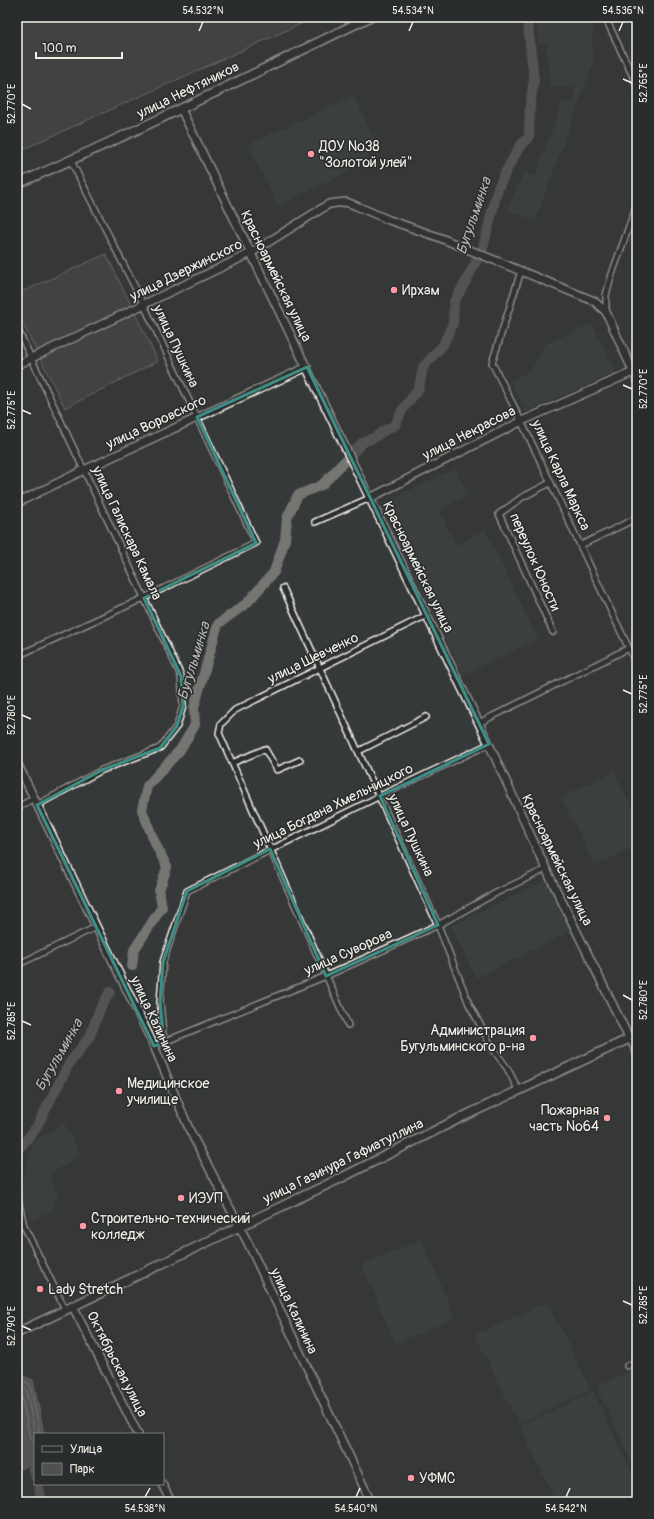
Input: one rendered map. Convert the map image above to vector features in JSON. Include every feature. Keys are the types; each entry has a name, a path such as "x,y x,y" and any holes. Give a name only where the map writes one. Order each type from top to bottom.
{"main road":[{"name":"улица Нефтяников","path":"17,184 71,161 181,109 370,17"},
{"name":"улица Газинура Гафиатуллина","path":"17,1333 633,1036"}],"street":[{"path":"605,17 637,85"},
{"name":"Красноармейская улица","path":"181,109 490,744 546,869 633,1036"},
{"name":"улица Пушкина","path":"71,161 144,305 256,543 144,598"},
{"name":"улица Дзержинского","path":"17,366 251,253 329,204 346,202 389,220 438,237 594,301 606,312"},
{"path":"637,204 606,295 606,312 635,371 637,380"},
{"name":"улица Карла Маркса","path":"521,271 492,363 522,421 637,665"},
{"name":"улица Галискара Камала","path":"17,328 181,676 183,706 177,726 160,748 102,770 35,802"},
{"name":"улица Воровского","path":"19,502 197,417 307,367"},
{"name":"улица Некрасова","path":"315,522 370,498 522,421 635,371"},
{"name":"переулок Юности","path":"550,483 521,498 499,514 553,632"},
{"path":"17,492 19,502"},
{"path":"580,545 637,518"},
{"name":"улица Пушкина","path":"283,588 380,796 438,925 469,1004 493,1049 507,1068 519,1091"},
{"path":"17,656 144,598"},
{"name":"улица Шевченко","path":"232,763 219,733 221,724 235,710 427,615"},
{"path":"479,723 588,667 629,648"},
{"path":"359,751 426,717"},
{"name":"улица Богдана Хмельницкого","path":"164,1043 160,1002 163,962 187,891 270,849 490,744"},
{"path":"300,760 277,770 265,749 232,763 348,1025"},
{"name":"улица Калинина","path":"17,763 154,1046 190,1131 239,1226 371,1502"},
{"path":"17,808 35,802"},
{"name":"улица Суворова","path":"154,1046 326,976 438,925 496,893 546,869"},
{"path":"17,965 96,927"},
{"path":"633,1036 637,1055"},
{"name":"Октябрьская улица","path":"17,1194 24,1226 137,1433"},
{"path":"627,1366 637,1361"},
{"path":"162,1485 171,1502"}],"highlighted area":[{"path":"307,367 489,744 380,796 438,925 326,976 270,849 187,891 163,962 160,1002 164,1043 154,1046 37,805 102,770 160,748 177,726 183,706 181,676 144,598 256,543 197,417"}],"shaded area":[{"path":"535,17 593,17 593,64 535,221 507,209 524,172 535,177 562,103 573,102 575,88 550,86 546,44 538,43"},
{"name":"ДОУ №38 \"Золотой улей\"","path":"354,95 375,142 365,163 278,206 248,145"},
{"path":"592,324 616,372 526,412 510,381 531,370 545,344"},
{"path":"455,468 468,495 439,510 456,545 485,530 538,639 463,675 380,505"},
{"path":"614,771 637,818 637,845 595,866 561,797"},
{"path":"548,879 573,930 476,978 451,926"},
{"path":"64,1123 81,1155 49,1175 58,1194 53,1210 32,1220 18,1193 34,1141"},
{"path":"422,1239 455,1318 395,1344 362,1265"},
{"path":"547,1302 591,1389 519,1424 475,1335"},
{"path":"637,1367 637,1473 596,1387"},
{"path":"593,1391 637,1483 637,1502 556,1502 520,1426"}],"green space":[{"path":"17,17 316,17 17,152"},
{"path":"106,254 158,361 65,408 17,312 17,294"}],"water":[{"path":"17,1374 33,1380 44,1433 34,1433 34,1463 17,1470"}],"waterway":[{"name":"Бугульминка","path":"132,966 134,950 162,907 159,891 167,867 155,843 142,810 147,786 180,750 195,725 194,708 218,624 247,603 274,572 285,540 287,518 298,495 322,485 362,443 395,425 403,409 419,388 423,367 443,345 453,323 454,302 483,248 498,188 520,146 529,137 530,105 534,80 527,17"},
{"name":"Бугульминка","path":"17,1151 36,1128 69,1064 90,1036 100,1009 110,992"},
{"path":"28,1452 34,1473"},
{"path":"38,1485 42,1502"}],"place":[{"name":"ДОУ №38 \"Золотой улей\"","path":"311,154"},
{"name":"Ирхам","path":"394,290"},
{"name":"Администрация Бугульминского р-на","path":"533,1038"},
{"name":"Медицинское училище","path":"119,1091"},
{"name":"Пожарная часть №64","path":"607,1118"},
{"name":"ИЭУП","path":"181,1198"},
{"name":"Строительно-технический колледж","path":"83,1226"},
{"name":"Lady Stretch","path":"40,1289"},
{"name":"УФМС","path":"411,1478"}]}
